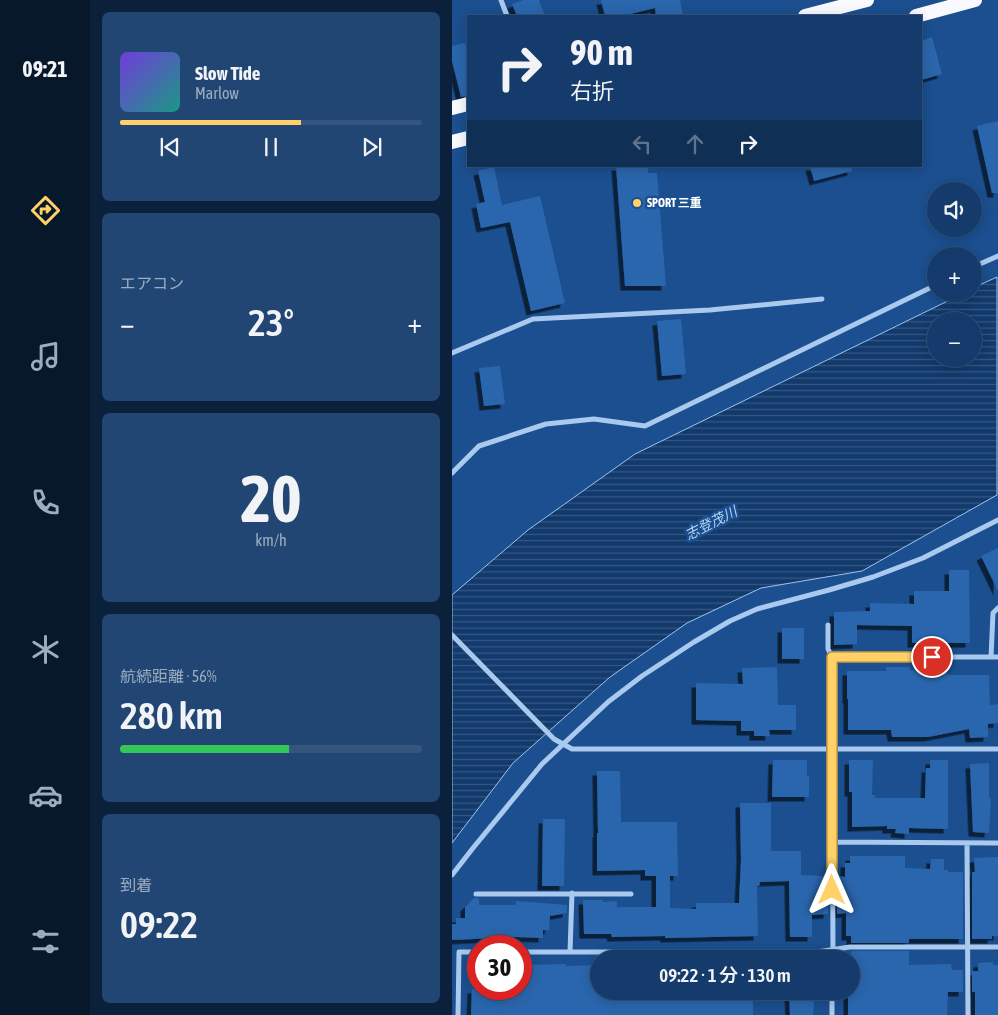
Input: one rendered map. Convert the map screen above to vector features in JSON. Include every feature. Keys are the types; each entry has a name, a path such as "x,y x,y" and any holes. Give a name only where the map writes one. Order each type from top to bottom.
{"highway":[{"path":"809,15 868,0"},
{"path":"920,15 975,0"},
{"path":"452,108 467,104"},
{"path":"452,142 467,138"}],"street":[{"path":"501,0 507,15"},
{"path":"982,263 998,256"},
{"path":"452,473 479,446 546,424 594,420 645,426 927,290"},
{"path":"452,353 533,319 710,310 822,299"},
{"path":"452,875 542,764 608,702 642,676 694,642 730,621 757,609 873,577 923,558 998,520"},
{"path":"991,656 993,613 998,608"},
{"path":"828,625 828,649 832,657 832,949"},
{"path":"452,635 554,739 572,749 998,749"},
{"path":"832,657 998,656"},
{"path":"832,842 998,843"},
{"path":"967,843 968,1015"},
{"path":"570,952 572,893"},
{"path":"476,894 631,894"},
{"path":"532,952 817,952 850,947 998,947"},
{"path":"458,1015 459,952 467,952"},
{"path":"832,1000 832,1015"}],"water":[{"name":"志登茂川","path":"997,277 997,495 862,571 761,588 687,623 610,677 513,763 452,843 452,595 528,530 635,454 946,302 982,302 982,284"}],"building":[{"path":"523,0 539,0 545,15 517,15 512,4"},
{"path":"601,0 680,0 683,15 656,15 655,8 626,15 605,15"},
{"path":"932,37 942,74 922,80 922,41"},
{"path":"465,43 467,52 467,95 461,97 452,61 452,46"},
{"path":"998,121 998,193 992,193 977,126"},
{"path":"494,167 502,205 540,196 565,303 531,311 510,222 481,228 476,204 485,202 478,171"},
{"path":"616,167 648,167 648,173 657,173 666,286 625,286"},
{"path":"810,167 851,167 852,171 814,181"},
{"path":"681,319 686,374 662,376 657,321"},
{"path":"500,366 505,404 484,406 479,368"},
{"path":"998,548 998,591 981,556"},
{"path":"949,570 969,570 970,643 912,643 912,626 857,625 857,644 834,645 834,612 870,611 870,603 914,604 914,591 949,591"},
{"path":"782,628 804,628 804,659 782,659"},
{"path":"777,667 778,705 796,705 796,730 769,730 770,736 754,736 754,731 741,731 741,721 696,720 696,683 743,684 742,668"},
{"path":"886,667 910,667 910,670 947,668 947,675 989,675 990,705 998,704 998,723 988,724 988,737 970,738 969,729 928,737 892,737 891,730 848,730 847,671 886,671"},
{"path":"773,760 807,760 809,797 772,797"},
{"path":"849,760 873,760 872,795 875,795 875,798 925,798 926,768 930,768 930,760 948,760 948,829 909,828 909,834 895,833 896,829 887,829 887,826 852,827 852,792 849,792"},
{"path":"989,763 989,798 991,798 989,833 973,832 970,764"},
{"path":"597,771 620,771 621,822 677,822 678,876 670,876 670,908 696,909 696,903 739,903 741,860 740,803 771,803 771,851 801,851 801,875 828,876 828,914 812,915 812,937 790,937 789,881 760,882 759,886 757,886 758,936 665,938 665,936 612,937 611,934 584,934 583,900 617,901 617,907 656,907 656,876 645,876 645,870 597,871"},
{"path":"543,819 565,819 564,886 542,886"},
{"path":"850,856 905,856 905,868 930,869 931,859 944,859 944,870 948,870 948,872 963,872 963,939 909,939 909,943 851,943 851,936 846,936 846,913 837,914 837,876 845,877 845,863 850,863"},
{"path":"998,857 998,936 992,936 992,939 972,939 972,872 975,872 974,858"},
{"path":"474,898 479,898 479,905 516,905 516,901 567,905 567,913 550,916 549,930 543,930 543,938 532,938 532,935 467,935 467,939 452,940 452,924 456,924 456,918 465,918 465,907"},
{"path":"860,951 909,951 909,965 951,964 952,970 963,970 963,992 948,992 947,1015 848,1015 848,1000 860,1000"},
{"path":"993,962 993,965 998,965 998,1015 975,1015 975,992 972,992 972,971 978,971 978,963"},
{"path":"532,965 590,965 590,1000 753,1000 753,1015 471,1015 472,1000 532,1000"},
{"path":"789,1000 814,1000 813,1015 790,1015"}],"place":[{"name":"SPORT 三重","path":"637,203"}],"route":[{"path":"832,890 832,657 932,657"}]}
